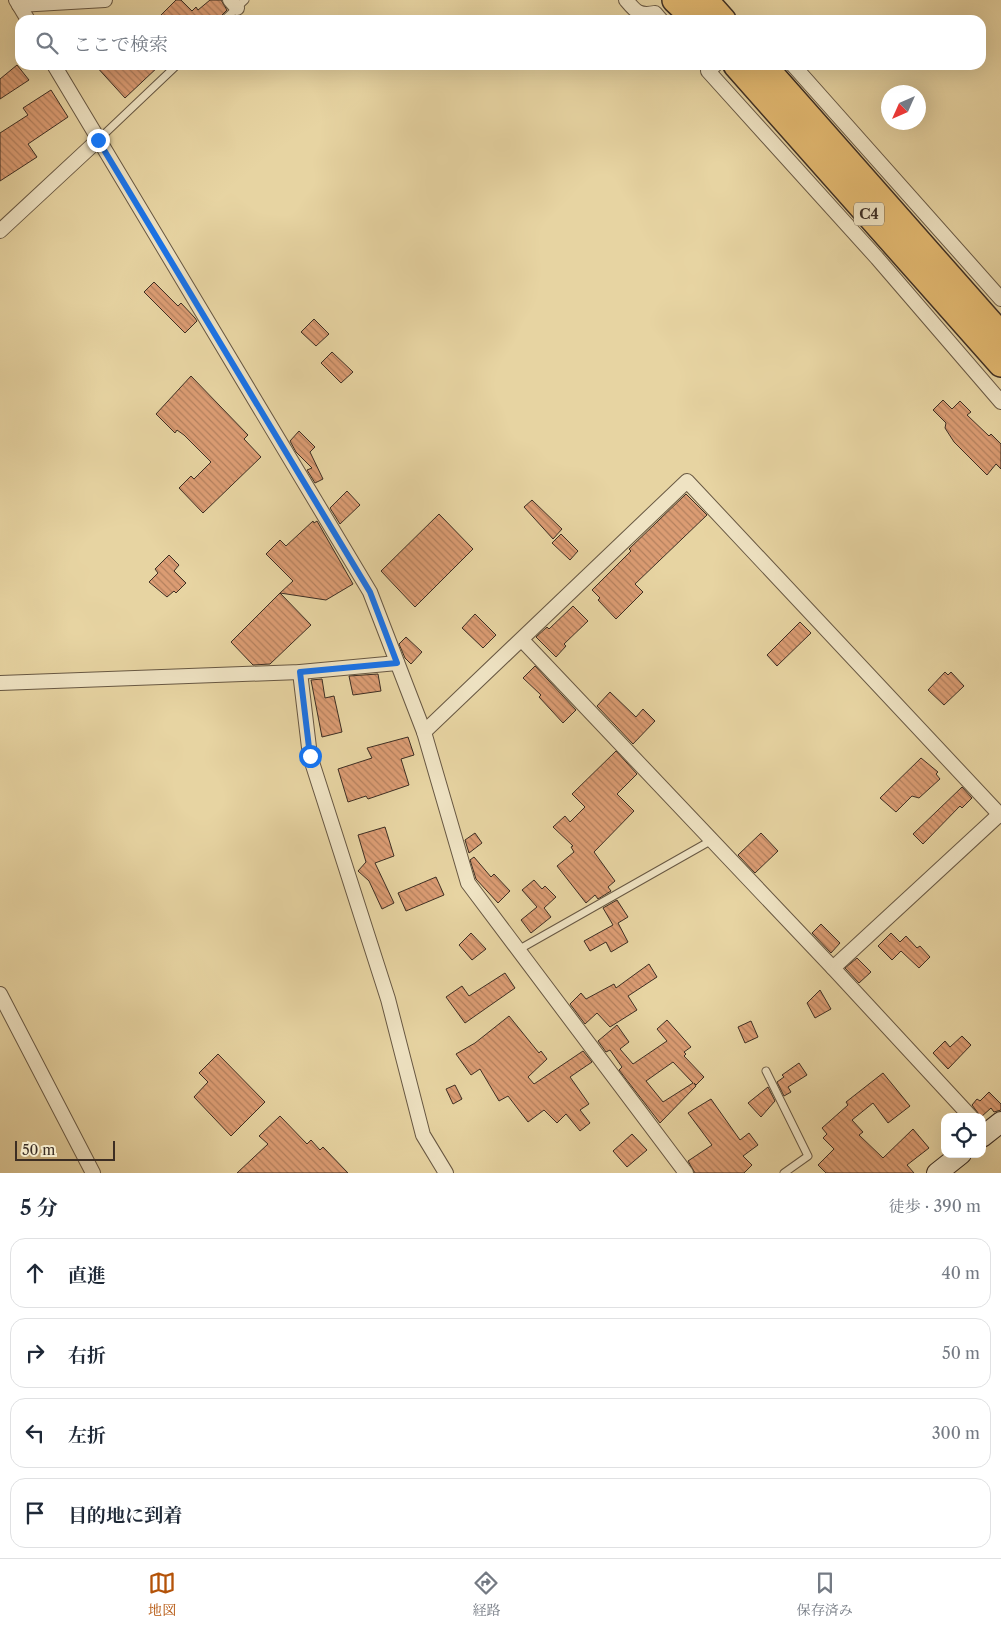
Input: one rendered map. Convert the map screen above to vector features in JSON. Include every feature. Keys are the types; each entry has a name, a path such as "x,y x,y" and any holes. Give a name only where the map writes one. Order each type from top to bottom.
{"highway":[{"path":"675,0 691,15"},
{"path":"684,0 693,15"},
{"path":"705,0 718,15"},
{"name":"C4","path":"740,70 1001,364"},
{"name":"C4","path":"767,70 1001,335"}],"street":[{"path":"25,15 18,3 105,0"},
{"path":"626,0 637,13 656,15"},
{"path":"57,70 370,592 424,732 468,884 686,1173"},
{"path":"711,70 1001,402"},
{"path":"797,70 1001,299"},
{"path":"0,231 98,140"},
{"path":"424,732 686,481 1000,815 833,968"},
{"path":"522,640 833,968 967,1113"},
{"path":"0,683 300,672 397,663"},
{"path":"300,672 310,756 388,999 423,1135 446,1173"},
{"path":"0,994 93,1173"},
{"path":"937,1173 956,1158"}],"lane":[{"path":"228,15 237,3"},
{"path":"98,140 172,70"},
{"path":"518,950 712,840"},
{"path":"766,1071 808,1156 784,1173"}],"building":[{"path":"176,0 181,0 192,11 196,7 198,10 210,0 221,0 227,10 222,15 161,15"},
{"path":"15,67 15,70 21,70 29,80 0,99 0,79"},
{"path":"100,70 155,70 125,98"},
{"path":"51,90 68,117 28,144 37,157 0,181 0,133 28,115 23,108"},
{"path":"154,282 178,306 181,303 197,321 185,333 144,292"},
{"path":"314,319 329,334 316,346 301,332"},
{"path":"332,352 353,372 341,383 321,363"},
{"path":"191,376 248,435 244,439 261,457 203,513 179,488 191,476 194,479 211,462 184,435 177,430 175,433 156,414"},
{"path":"943,400 952,409 960,401 971,412 967,415 989,436 991,434 1001,444 1001,469 996,464 987,475 954,442 945,428 946,423 933,410"},
{"path":"299,431 315,447 310,452 323,479 315,483 307,470 312,468 296,452 290,441"},
{"path":"347,491 360,505 340,524 330,508"},
{"path":"686,494 707,515 635,584 643,592 616,619 598,600 600,598 592,590 631,551 629,549"},
{"path":"532,500 562,529 553,539 524,507"},
{"path":"439,514 473,549 415,607 381,571"},
{"path":"313,521 314,523 317,521 353,584 326,600 280,593 293,581 266,554 280,540 286,546"},
{"path":"561,534 578,551 570,560 552,543"},
{"path":"169,555 179,565 174,571 186,583 176,593 174,591 167,597 149,582 158,573 155,569"},
{"path":"280,593 311,625 270,664 253,665 231,642"},
{"path":"573,606 588,621 564,644 566,646 556,657 536,637 547,627 549,629"},
{"path":"475,614 496,635 483,648 462,628"},
{"path":"800,622 811,633 777,666 767,655"},
{"path":"406,637 422,652 411,664 405,658 399,644"},
{"path":"535,666 576,710 563,723 539,697 541,695 523,678"},
{"path":"945,672 948,675 951,672 964,686 944,705 928,690"},
{"path":"378,674 381,691 353,695 349,676"},
{"path":"322,679 325,698 334,696 342,732 322,737 311,680"},
{"path":"610,692 636,717 643,709 655,721 633,744 597,706"},
{"path":"408,737 414,755 401,759 409,785 368,799 366,796 348,802 338,769 372,758 367,748"},
{"path":"616,751 637,774 617,794 634,811 594,852 615,881 608,887 611,891 598,899 595,895 586,903 557,866 574,852 571,847 573,846 553,827 565,816 570,822 585,807 572,794"},
{"path":"921,758 938,772 936,774 940,779 919,798 912,796 896,812 880,798"},
{"path":"962,787 972,798 962,808 960,806 923,844 913,834"},
{"path":"385,827 394,856 375,863 394,903 382,909 369,881 358,871 366,862 358,835"},
{"path":"475,833 482,843 469,853 465,840"},
{"path":"761,833 778,851 755,873 738,855"},
{"path":"474,857 491,877 494,874 510,891 498,903 476,879 470,860"},
{"path":"436,877 444,895 406,911 398,893"},
{"path":"534,880 542,889 545,886 556,897 544,908 551,917 531,933 521,920 537,907 522,890"},
{"path":"617,900 628,917 618,923 628,942 611,952 606,942 590,951 584,941 613,925 603,908"},
{"path":"821,924 840,943 831,953 812,933"},
{"path":"471,933 486,949 472,960 459,945"},
{"path":"891,933 900,942 906,936 917,948 920,946 930,957 919,968 901,951 892,960 878,946"},
{"path":"857,958 871,972 859,983 845,968"},
{"path":"649,964 657,977 628,996 637,1010 610,1027 597,1013 585,1024 570,1004 581,993 586,999 614,984 616,988"},
{"path":"505,973 515,988 465,1023 446,997 462,986 469,996"},
{"path":"820,990 831,1009 815,1018 807,1003"},
{"path":"509,1016 539,1053 541,1051 547,1059 528,1077 534,1084 583,1051 592,1062 570,1077 589,1104 580,1110 590,1123 580,1131 566,1114 557,1123 544,1110 528,1122 508,1096 499,1101 480,1069 471,1075 456,1054 475,1043"},
{"path":"667,1020 691,1047 684,1052 686,1054 684,1056 704,1077 696,1085 694,1083 696,1086 660,1123 619,1070 622,1067 610,1050 606,1052 598,1041 617,1025 629,1042 620,1049 633,1064 667,1041 657,1029","holes":["673,1062 693,1083 663,1102 646,1081"]},
{"path":"751,1021 758,1037 745,1043 738,1027"},
{"path":"962,1036 971,1045 948,1069 933,1053 945,1041 950,1047"},
{"path":"218,1054 265,1102 231,1136 194,1097 208,1082 199,1073"},
{"path":"799,1063 807,1075 788,1087 791,1092 784,1096 777,1082 784,1077 782,1075"},
{"path":"883,1073 910,1106 888,1123 873,1103 852,1120 863,1132 859,1135 883,1158 913,1129 929,1148 907,1165 914,1173 826,1173 818,1165 834,1149 823,1138 827,1134 822,1128 848,1105 846,1102"},
{"path":"455,1085 462,1099 453,1104 446,1089"},
{"path":"768,1087 775,1101 761,1117 748,1103"},
{"path":"989,1092 1001,1104 1001,1110 994,1112 991,1108 985,1113 978,1113 972,1105 977,1099 980,1101"},
{"path":"711,1099 740,1140 749,1133 758,1145 743,1156 752,1165 744,1173 695,1173 688,1161 712,1145 688,1113"},
{"path":"280,1116 307,1144 311,1140 320,1150 323,1147 348,1173 237,1173 268,1144 259,1136"},
{"path":"632,1134 647,1150 627,1167 613,1151"}],"route":[{"path":"98,140 370,592 397,663 300,672 310,756"}]}
